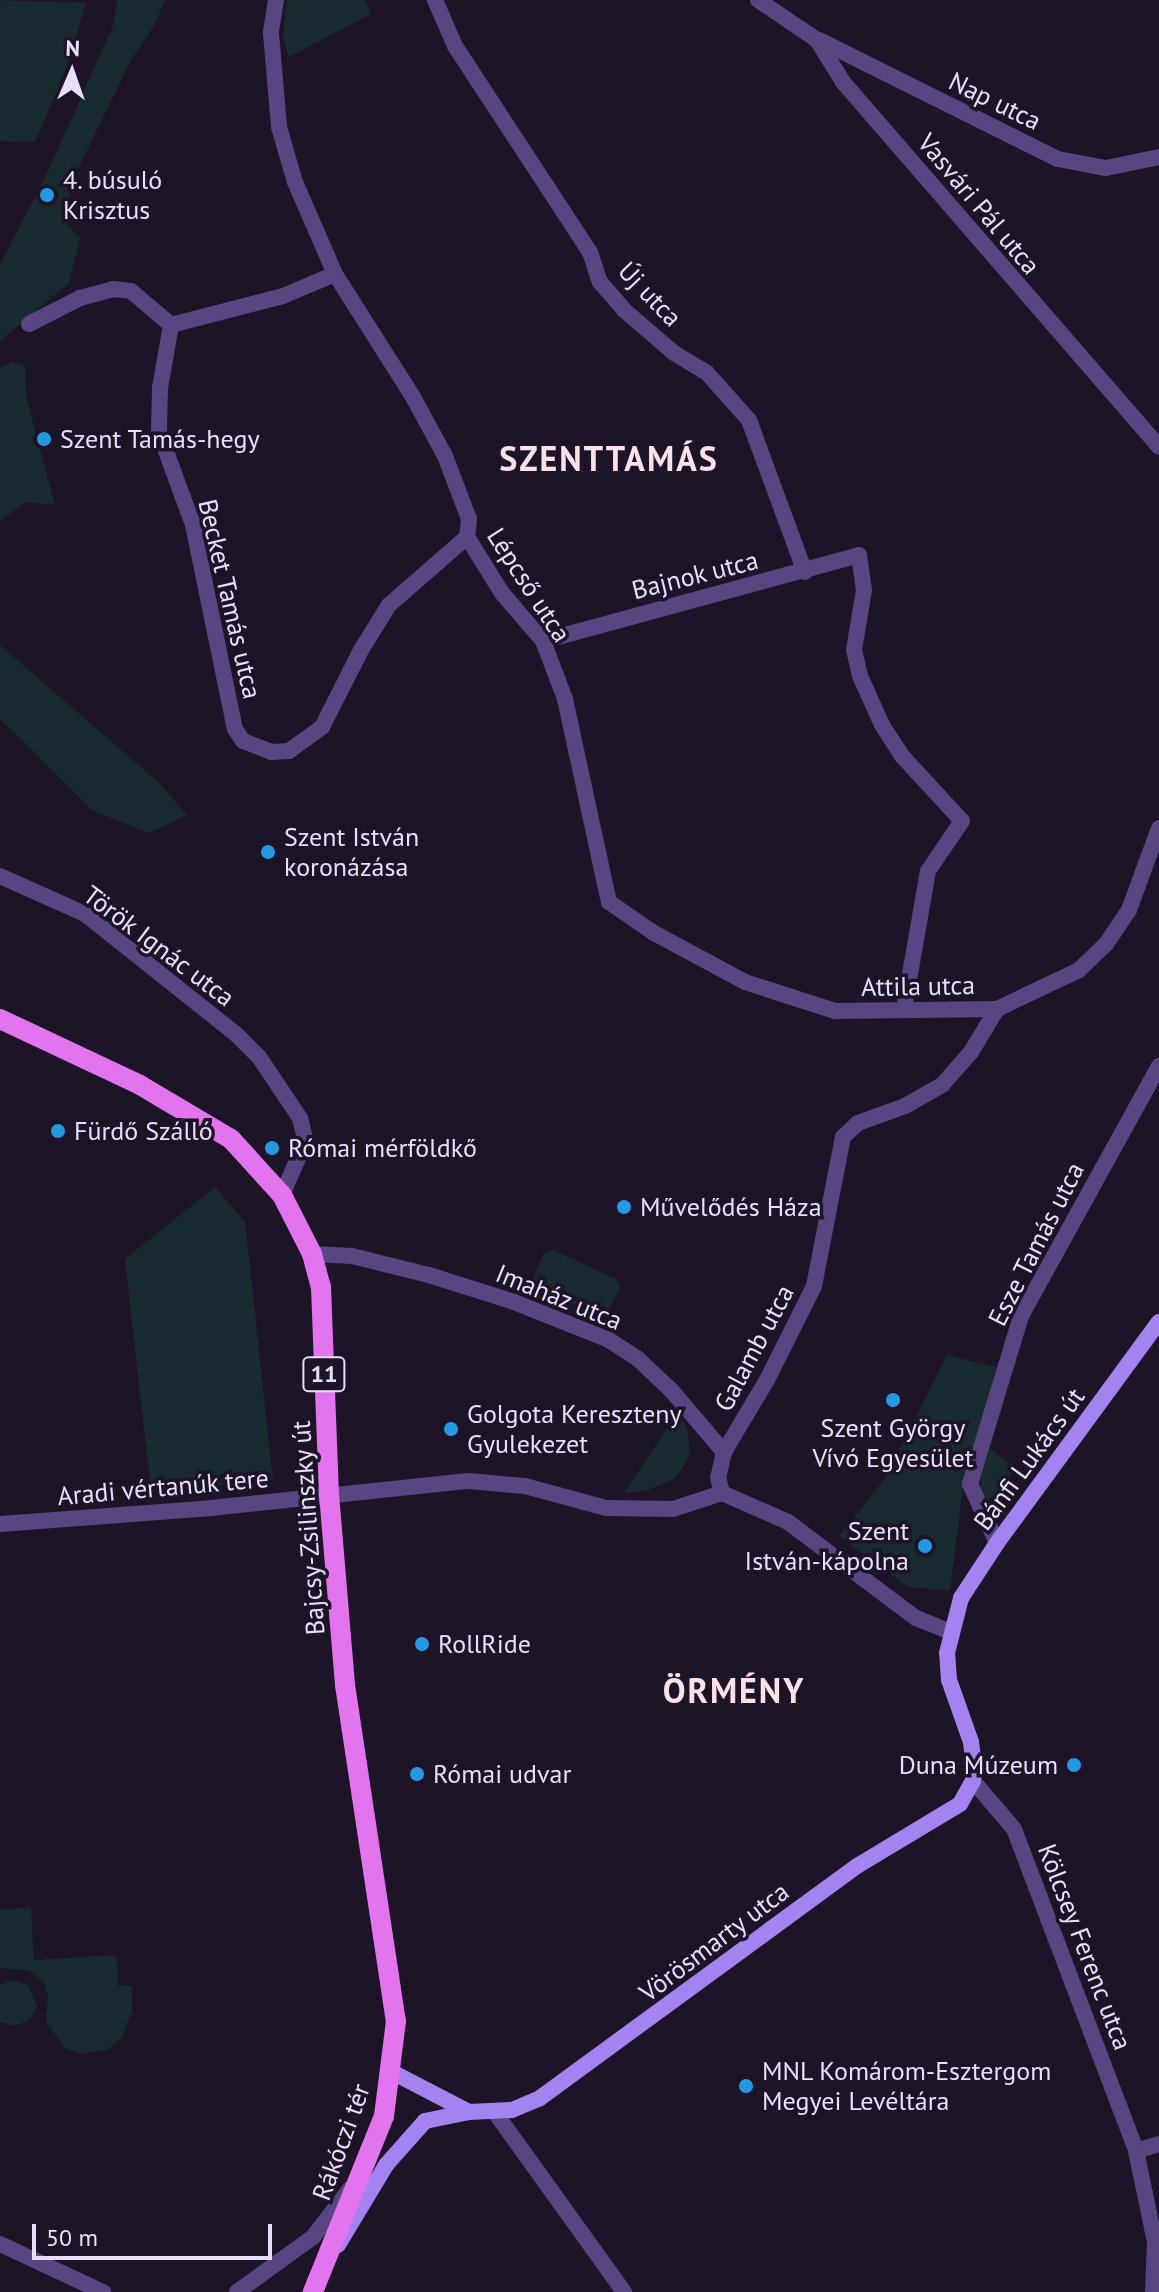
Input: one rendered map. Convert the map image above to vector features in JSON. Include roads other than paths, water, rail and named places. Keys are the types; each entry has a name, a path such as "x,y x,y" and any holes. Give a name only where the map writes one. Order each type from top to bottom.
{"main road":[{"name":"Bajcsy-Zsilinszky út","path":"0,1019 140,1085 231,1139 282,1195 312,1254 321,1287 329,1494 345,1685 373,1863"},
{"name":"Bánfi Lukács út","path":"950,1632 961,1598 997,1543 1159,1322"},
{"path":"950,1632 947,1653 949,1680 971,1742 973,1781"},
{"name":"Vörösmarty utca","path":"317,2282 386,2165 425,2121 469,2112 512,2110 559,2085 857,1866 960,1804 973,1781"},
{"name":"Rákóczi tér","path":"317,2282 384,2116 392,2072 396,2021 394,1990 373,1863"},
{"path":"392,2072 469,2112"}],"street":[{"path":"29,324 80,298 113,289 131,291 171,325 283,296 335,274 295,182 279,127 271,33 276,0"},
{"name":"Új utca","path":"435,0 455,46 590,252 600,282 624,310 674,353 707,373 749,420 805,572"},
{"name":"Vasvári Pál utca","path":"758,0 817,40 843,82 1159,447"},
{"name":"Nap utca","path":"817,40 1058,159 1106,168 1159,157"},
{"name":"Lépcső utca","path":"335,274 405,384 445,456 469,519 467,537 502,593 543,641 565,699 609,902"},
{"name":"Becket Tamás utca","path":"171,325 160,388 159,432 193,525 235,729 243,741 255,749 289,751 322,727 361,650 389,605 467,537"},
{"name":"Bajnok utca","path":"543,641 656,607 805,572 859,555 864,590 854,650 860,676 882,725 902,756 962,821 928,871 904,1009"},
{"name":"Attila utca","path":"609,902 654,933 745,982 835,1011 997,1009 1079,970 1106,944 1129,910 1159,828"},
{"name":"Török Ignác utca","path":"0,876 85,914 236,1034 259,1057 300,1118 304,1134 303,1147 282,1195"},
{"name":"Galamb utca","path":"724,1452 767,1380 814,1286 843,1137 858,1123 905,1106 942,1085 971,1052 997,1009"},
{"name":"Esze Tamás utca","path":"997,1543 970,1484 1021,1316 1159,1066"},
{"name":"Imaház utca","path":"312,1254 352,1256 429,1275 514,1302 609,1340 638,1359 671,1390 724,1452"},
{"path":"724,1452 718,1477 722,1493 788,1522 916,1618 950,1632"},
{"name":"Aradi vértanúk tere","path":"0,1524 201,1509 469,1481 525,1486 606,1508 673,1509 722,1493"},
{"name":"Kölcsey Ferenc utca","path":"973,1781 1014,1829 1136,2151 1155,2242 1153,2292"},
{"path":"494,2111 624,2292"},
{"path":"1136,2151 1159,2144"},
{"path":"241,2291 313,2237 355,2182"},
{"path":"0,2244 103,2292"}],"place":[{"name":"4. búsuló Krisztus","path":"47,195"},
{"name":"Szent Tamás-hegy","path":"44,439"},
{"name":"Szent István koronázása","path":"268,852"},
{"name":"Fürdő Szálló","path":"58,1131"},
{"name":"Római mérföldkő","path":"272,1148"},
{"name":"Művelődés Háza","path":"624,1207"},
{"name":"Szent György Vívó Egyesület","path":"893,1400"},
{"name":"Golgota Kereszteny Gyulekezet","path":"451,1429"},
{"name":"Szent István-kápolna","path":"925,1546"},
{"name":"RollRide","path":"422,1644"},
{"name":"Duna Múzeum","path":"1074,1765"},
{"name":"Római udvar","path":"417,1774"},
{"name":"MNL Komárom-Esztergom Megyei Levéltára","path":"746,2086"}],"district":[{"name":"SZENTTAMÁS","path":"609,459"},
{"name":"ÖRMÉNY","path":"734,1691"}]}
